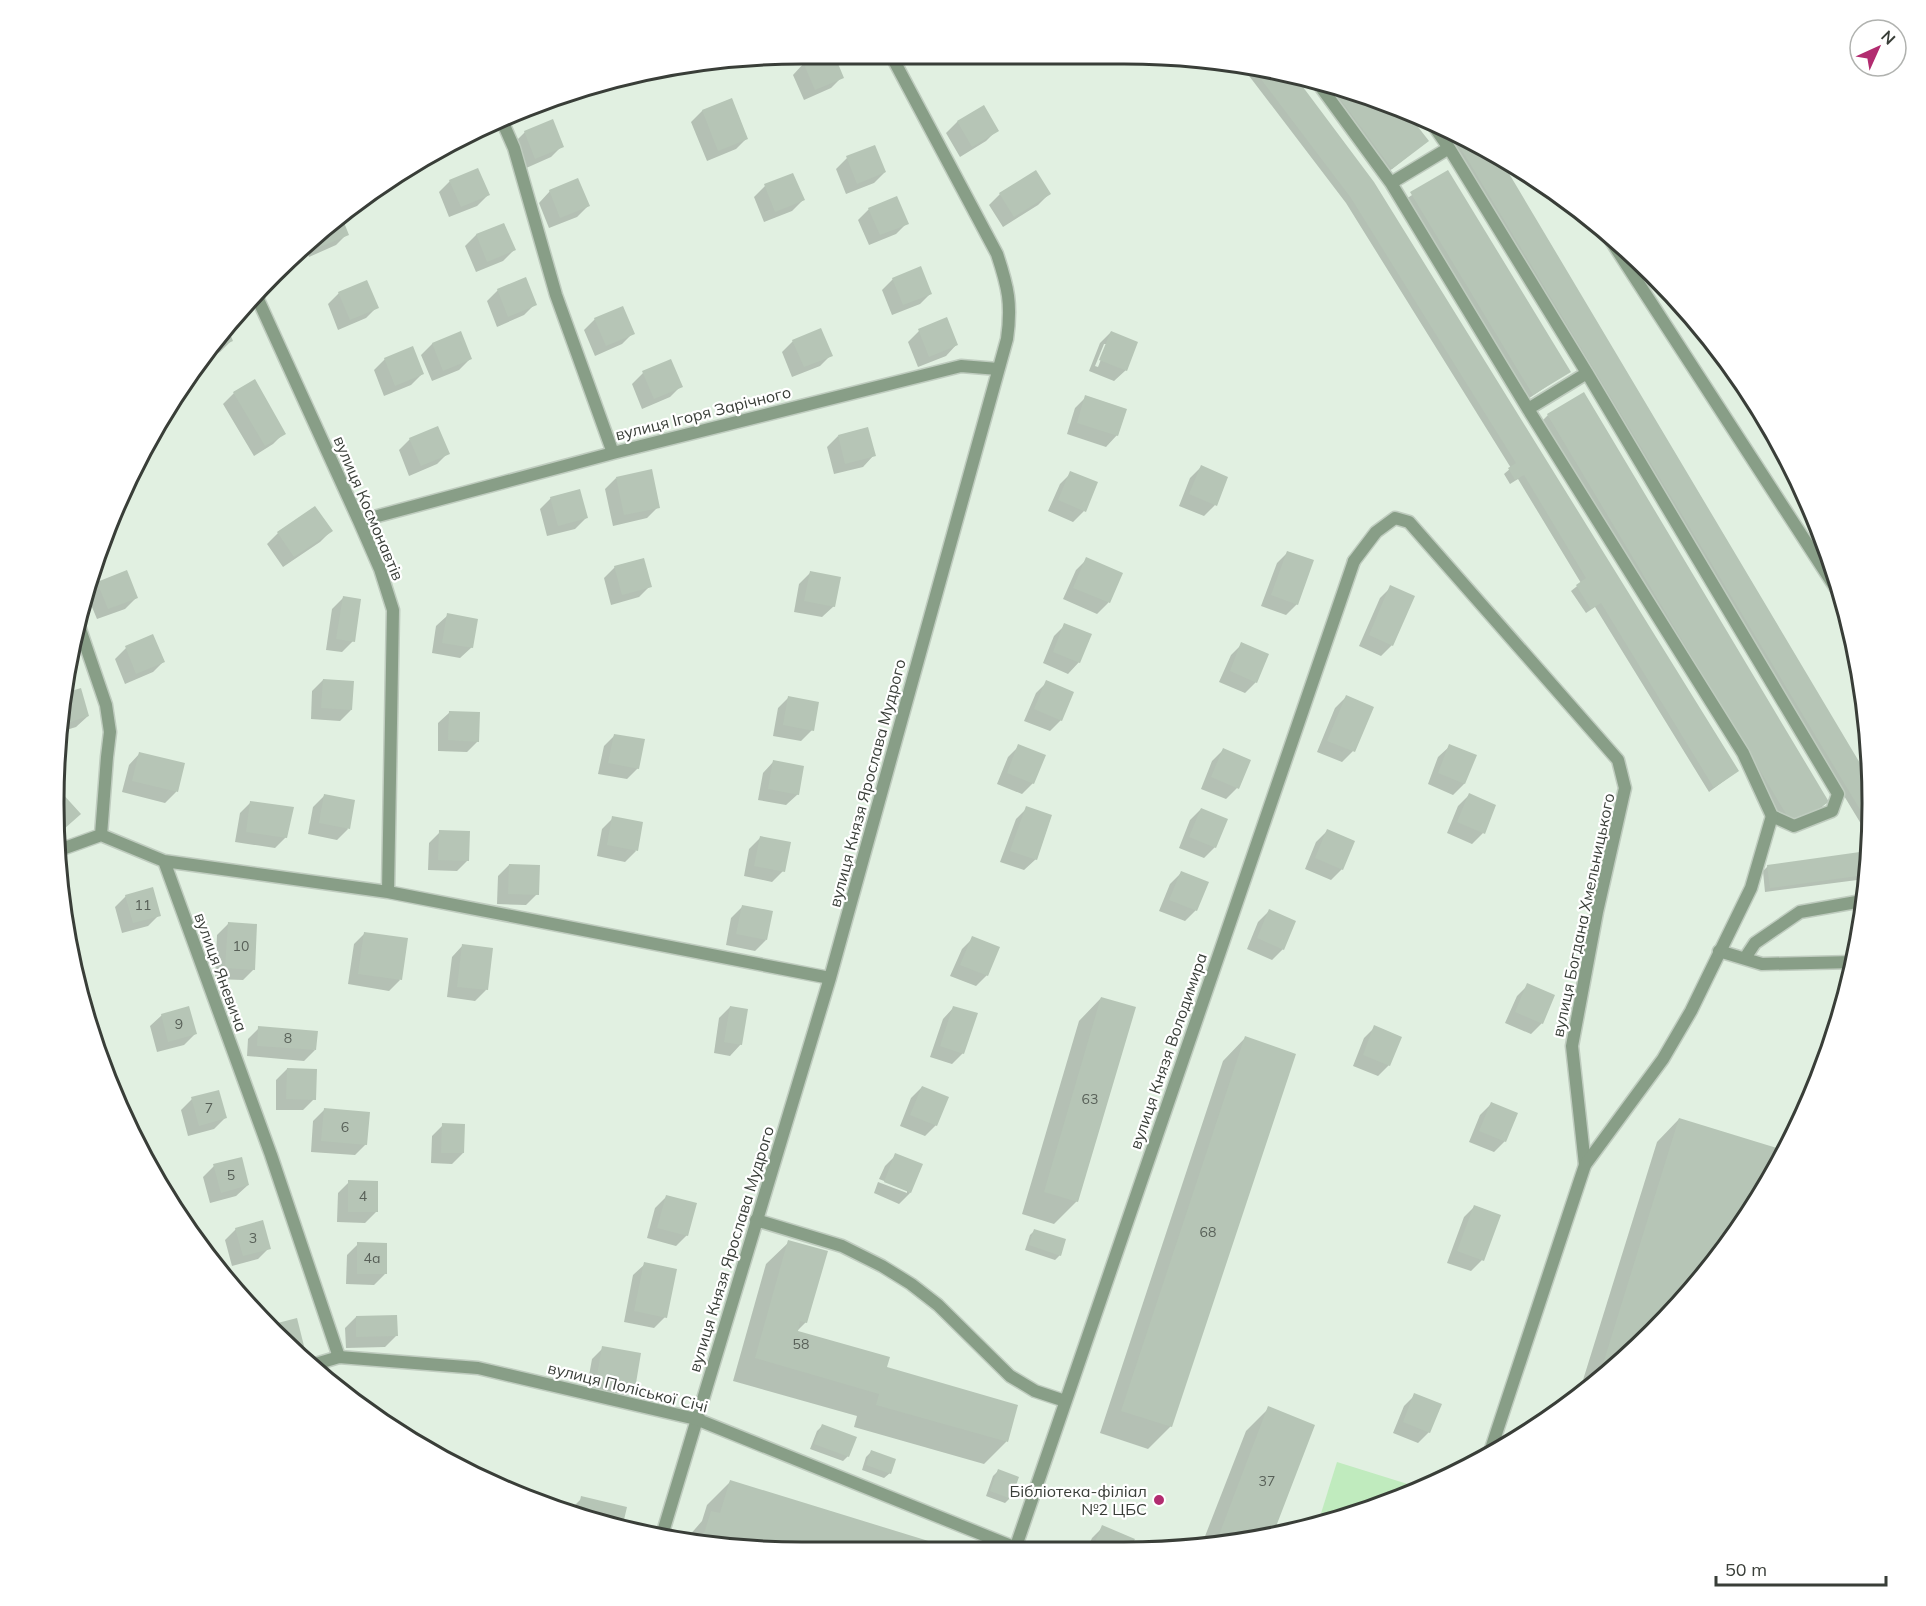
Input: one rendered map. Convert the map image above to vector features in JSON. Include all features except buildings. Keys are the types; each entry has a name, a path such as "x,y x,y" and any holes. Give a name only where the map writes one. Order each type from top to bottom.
{"street":[{"name":"вулиця Князя Ярослава Мудрого","path":"664,1528 830,978 1007,339 1010,314 1008,286 997,254 896,64"},
{"path":"1326,94 1391,183 1528,409 1743,753 1772,816 1794,826 1832,811 1838,794 1587,373 1441,137"},
{"name":"вулиця Ігоря Зарічного","path":"505,128 514,148 556,295 613,453 961,366 998,369"},
{"path":"1391,183 1449,148"},
{"path":"1625,262 1822,568"},
{"name":"вулиця Космонавтів","path":"260,303 380,569 393,610 388,892"},
{"path":"1528,409 1587,373"},
{"path":"359,521 613,453"},
{"name":"вулиця Богдана Хмельницького","path":"1354,561 1376,532 1395,518 1409,522 1618,760 1625,788 1597,912 1572,1046 1585,1165 1493,1442"},
{"name":"вулиця Князя Володимира","path":"1021,1542 1065,1401 1354,561"},
{"path":"84,639 106,705 110,732 106,757 101,835"},
{"path":"1585,1165 1663,1059 1691,1011 1751,888 1772,816"},
{"path":"66,848 101,835 164,861 388,892 830,978"},
{"name":"вулиця Яневича","path":"164,861 271,1155 339,1357"},
{"path":"1745,958 1755,943 1800,912 1855,901"},
{"path":"1719,951 1762,964 1843,962"},
{"path":"756,1220 842,1246 882,1266 911,1284 938,1305 1010,1376 1035,1391 1065,1401"},
{"name":"вулиця Поліської Січі","path":"321,1362 339,1357 478,1368 696,1419 999,1542"}],"green space":[{"path":"1337,1462 1408,1484 1360,1502 1321,1514"}],"place":[{"name":"Бібліотека-філіал №2 ЦБС","path":"1159,1500"}]}
